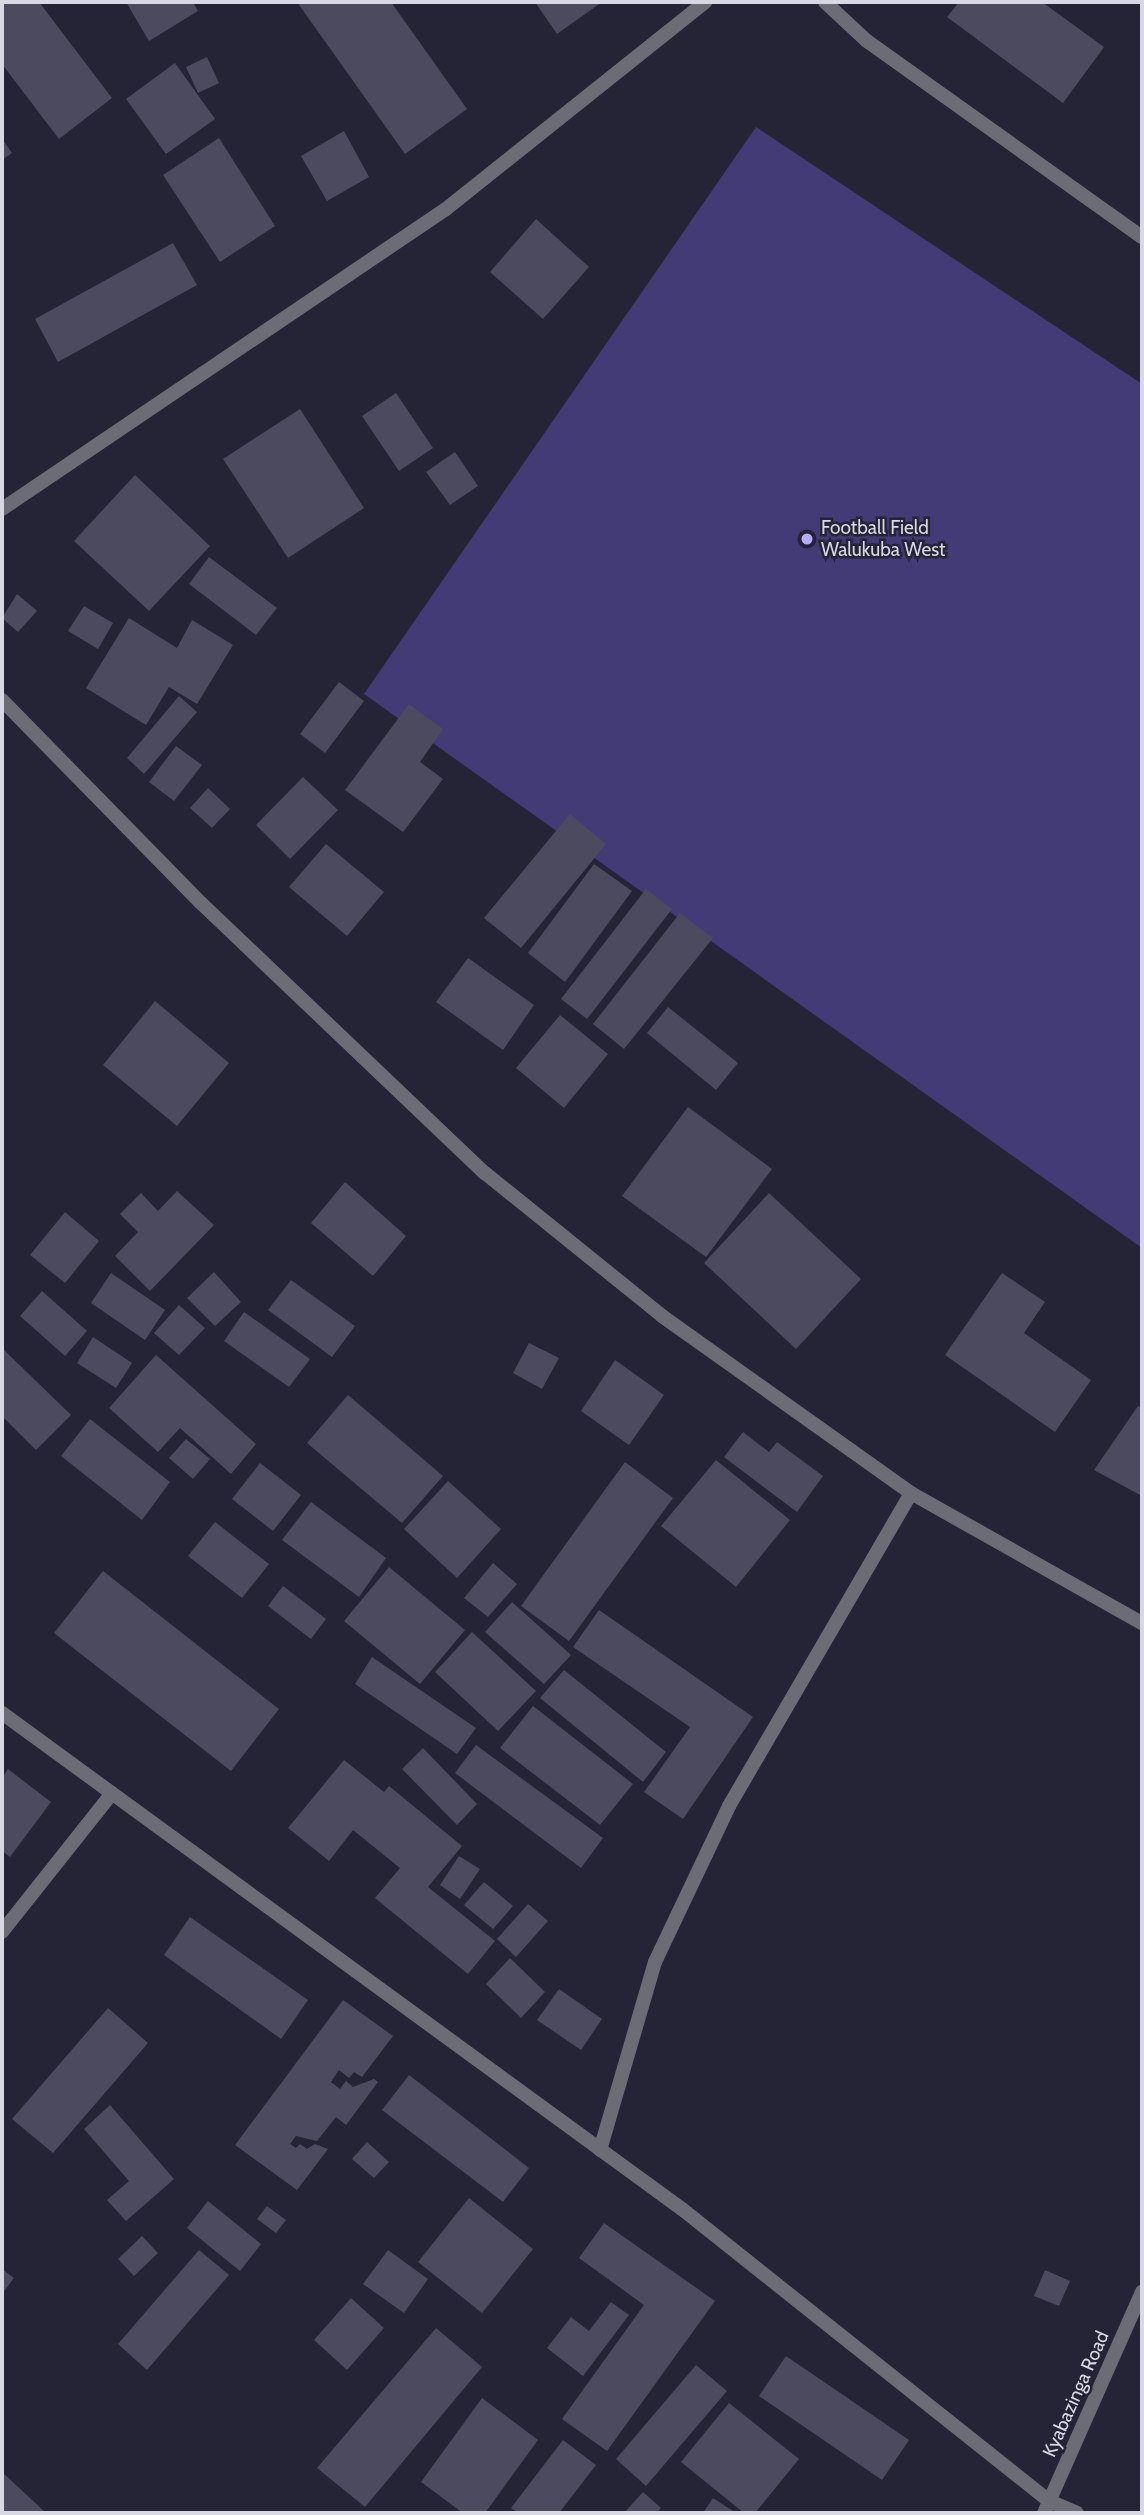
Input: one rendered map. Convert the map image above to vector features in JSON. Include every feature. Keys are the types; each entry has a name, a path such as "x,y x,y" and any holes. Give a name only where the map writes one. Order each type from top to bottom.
{"street":[{"path":"2,509 446,209 705,2"},
{"path":"825,2 867,41 1142,237"},
{"path":"2,700 201,903 485,1173 662,1316 911,1493 1142,1623"},
{"path":"600,2150 655,1962 729,1806 911,1493"},
{"path":"2,1713 682,2209 1047,2507 1077,2513"},
{"path":"2,1932 112,1793"},
{"name":"Kyabazinga Road","path":"1047,2507 1142,2291"}],"shaded area":[{"name":"Football Field Walukuba West","path":"756,127 1142,384 1142,1248 364,694"}],"building":[{"path":"2,2 39,2 112,98 59,139 2,64"},
{"path":"126,2 193,2 198,11 149,41"},
{"path":"297,2 391,2 467,109 405,154"},
{"path":"535,2 602,2 557,34"},
{"path":"959,2 1042,2 1104,47 1063,103 947,17"},
{"path":"207,57 219,83 198,93 186,67"},
{"path":"175,63 215,119 166,154 126,99"},
{"path":"344,131 369,177 327,201 301,156"},
{"path":"219,138 275,226 220,262 163,175"},
{"path":"2,139 12,153 2,160"},
{"path":"536,219 589,267 543,319 490,272"},
{"path":"173,243 197,285 58,362 35,319"},
{"path":"396,393 433,448 399,471 362,416"},
{"path":"300,409 364,508 288,558 223,459"},
{"path":"455,452 478,486 450,505 426,472"},
{"path":"135,475 210,546 149,611 74,541"},
{"path":"209,557 277,608 256,635 189,584"},
{"path":"17,594 37,611 18,632 2,618"},
{"path":"84,606 113,623 98,649 68,631"},
{"path":"129,618 177,648 192,620 233,645 197,704 169,687 146,725 86,688"},
{"path":"339,682 364,701 325,753 300,734"},
{"path":"179,696 197,712 144,774 127,758"},
{"path":"409,704 443,729 420,762 443,779 403,832 345,790"},
{"path":"176,746 202,765 174,801 149,782"},
{"path":"303,777 338,810 290,859 256,825"},
{"path":"208,788 230,809 212,828 190,808"},
{"path":"570,814 606,844 521,948 484,918"},
{"path":"326,844 384,892 347,936 289,887"},
{"path":"594,864 632,891 565,982 528,953"},
{"path":"646,889 672,909 587,1019 561,999"},
{"path":"680,913 713,938 624,1049 593,1024"},
{"path":"468,958 534,1005 503,1050 436,1002"},
{"path":"155,1001 229,1063 177,1126 103,1065"},
{"path":"668,1007 738,1063 716,1090 647,1033"},
{"path":"560,1015 608,1054 564,1108 516,1068"},
{"path":"688,1107 772,1169 706,1257 622,1196"},
{"path":"345,1182 406,1236 373,1276 311,1223"},
{"path":"177,1191 214,1225 150,1291 115,1256 138,1232 120,1214 141,1193 158,1211"},
{"path":"769,1193 861,1279 796,1349 704,1263"},
{"path":"65,1212 99,1241 65,1283 30,1255"},
{"path":"214,1272 241,1302 215,1326 187,1298"},
{"path":"111,1273 165,1310 145,1340 91,1303"},
{"path":"1002,1273 1045,1302 1024,1333 1091,1380 1055,1432 945,1355"},
{"path":"291,1280 355,1326 332,1357 268,1310"},
{"path":"42,1291 87,1331 65,1356 20,1316"},
{"path":"179,1305 205,1328 179,1355 154,1333"},
{"path":"244,1312 310,1359 289,1387 224,1341"},
{"path":"93,1337 132,1363 116,1388 77,1363"},
{"path":"529,1343 559,1358 542,1389 513,1373"},
{"path":"2,1348 71,1415 36,1450 2,1416"},
{"path":"156,1355 256,1444 231,1474 180,1428 158,1452 109,1408"},
{"path":"615,1360 664,1395 629,1445 581,1411"},
{"path":"348,1395 443,1476 402,1523 307,1443"},
{"path":"1138,1406 1142,1408 1142,1496 1094,1470"},
{"path":"90,1419 170,1482 142,1520 61,1456"},
{"path":"743,1432 769,1452 777,1442 823,1476 797,1512 724,1457"},
{"path":"186,1439 210,1459 193,1479 169,1458"},
{"path":"716,1460 790,1520 736,1587 661,1526"},
{"path":"625,1462 673,1498 569,1641 521,1606"},
{"path":"260,1463 301,1495 273,1531 232,1499"},
{"path":"448,1481 501,1529 457,1578 404,1529"},
{"path":"311,1502 386,1558 359,1597 282,1540"},
{"path":"215,1522 269,1564 242,1598 188,1556"},
{"path":"493,1563 517,1584 488,1617 464,1598"},
{"path":"389,1567 465,1630 420,1684 344,1621"},
{"path":"103,1571 279,1709 231,1771 54,1633"},
{"path":"283,1586 326,1619 311,1639 268,1606"},
{"path":"512,1602 571,1655 544,1684 485,1632"},
{"path":"599,1610 753,1717 683,1819 644,1792 690,1727 573,1647"},
{"path":"472,1632 536,1691 498,1731 435,1672"},
{"path":"372,1657 476,1728 457,1754 355,1684"},
{"path":"564,1670 666,1752 643,1782 540,1698"},
{"path":"533,1706 633,1784 600,1825 500,1748"},
{"path":"476,1745 603,1838 581,1868 455,1773"},
{"path":"423,1748 477,1804 457,1825 402,1769"},
{"path":"344,1760 384,1792 389,1786 462,1846 428,1887 495,1941 468,1974 375,1898 400,1868 353,1830 329,1861 288,1828"},
{"path":"8,1769 51,1802 10,1857 2,1851 2,1778"},
{"path":"459,1856 480,1869 460,1899 440,1885"},
{"path":"484,1882 513,1906 493,1929 464,1905"},
{"path":"528,1904 548,1921 516,1957 497,1939"},
{"path":"190,1917 308,2000 281,2039 164,1955"},
{"path":"510,1958 545,1992 521,2018 486,1984"},
{"path":"559,1989 602,2019 581,2050 537,2020"},
{"path":"343,2000 393,2036 362,2077 354,2072 349,2078 339,2070 331,2082 340,2089 346,2081 353,2087 374,2079 378,2082 346,2125 336,2117 317,2141 296,2136 290,2144 296,2148 300,2144 307,2149 315,2144 328,2149 297,2190 235,2145"},
{"path":"108,2008 148,2043 53,2153 12,2119"},
{"path":"409,2075 529,2168 503,2202 382,2110"},
{"path":"110,2105 174,2179 126,2221 107,2200 129,2181 84,2129"},
{"path":"367,2142 389,2162 374,2178 352,2159"},
{"path":"469,2198 533,2249 482,2313 418,2262"},
{"path":"208,2201 261,2244 240,2271 187,2228"},
{"path":"267,2206 286,2220 276,2233 257,2219"},
{"path":"604,2223 715,2301 607,2451 562,2419 644,2305 579,2258"},
{"path":"142,2236 158,2253 134,2276 118,2259"},
{"path":"199,2250 229,2275 147,2370 118,2344"},
{"path":"388,2250 428,2279 404,2313 363,2284"},
{"path":"2,2269 14,2278 2,2294"},
{"path":"1045,2270 1070,2281 1059,2306 1034,2296"},
{"path":"351,2298 384,2328 347,2370 314,2340"},
{"path":"611,2302 629,2315 583,2376 547,2348 571,2317 589,2331"},
{"path":"436,2328 482,2367 365,2507 317,2468"},
{"path":"786,2356 909,2440 882,2480 759,2396"},
{"path":"696,2365 727,2391 646,2486 616,2459"},
{"path":"482,2398 538,2440 485,2513 463,2513 421,2482"},
{"path":"729,2403 799,2459 755,2513 744,2513 681,2462"},
{"path":"563,2440 596,2465 559,2513 518,2513 511,2508"},
{"path":"2,2472 46,2513 2,2513"},
{"path":"643,2492 661,2508 656,2513 624,2513"},
{"path":"713,2498 736,2513 703,2513"}],"place":[{"name":"Football Field Walukuba West","path":"807,539"}]}
